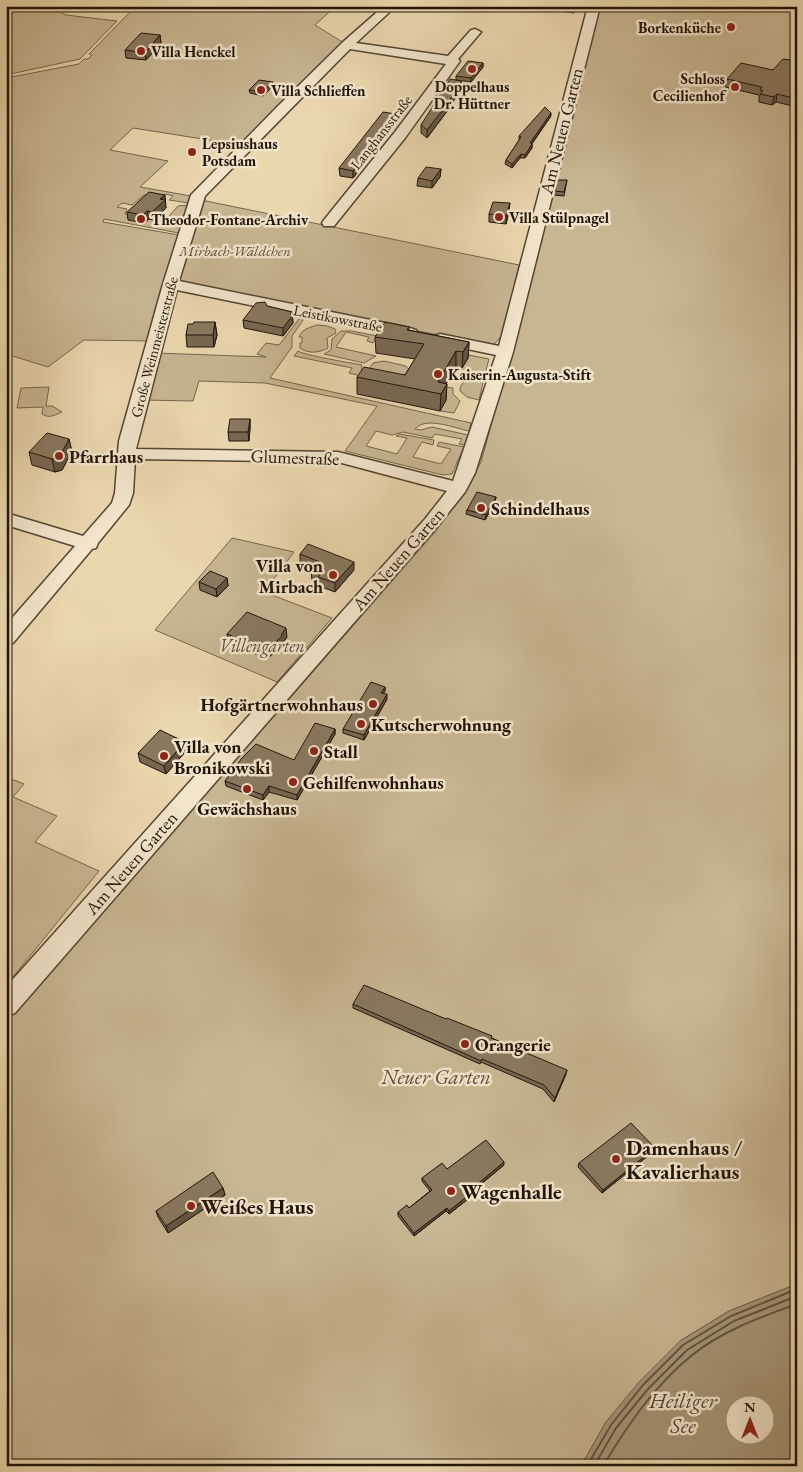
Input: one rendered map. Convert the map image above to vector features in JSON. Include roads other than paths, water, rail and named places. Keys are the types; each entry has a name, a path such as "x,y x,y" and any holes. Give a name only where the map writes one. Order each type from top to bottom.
{"street":[{"name":"Große Weinmeisterstraße","path":"6,638 120,505 124,494 128,441 171,284 198,195 347,45 391,6"},
{"name":"Am Neuen Garten","path":"6,1005 431,523 459,488 506,352 594,6"},
{"name":"Langhansstraße","path":"329,223 400,135 454,61 450,61 475,32"},
{"path":"347,45 450,61"},
{"name":"Leistikowstraße","path":"171,284 506,352"},
{"name":"Glumestraße","path":"127,454 338,457 459,488"},
{"path":"6,519 88,544"}],"water":[{"name":"Heiliger See","path":"797,1284 797,1466 581,1466 606,1422 639,1382 680,1341 729,1311"}],"place":[{"name":"Borkenküche","path":"731,27"},
{"name":"Villa Henckel","path":"141,51"},
{"name":"Doppelhaus Dr. Hüttner","path":"472,69"},
{"name":"Schloss Cecilienhof","path":"735,87"},
{"name":"Villa Schlieffen","path":"261,90"},
{"name":"Lepsiushaus Potsdam","path":"192,152"},
{"name":"Villa Stülpnagel","path":"499,217"},
{"name":"Theodor-Fontane-Archiv","path":"141,219"},
{"name":"Kaiserin-Augusta-Stift","path":"438,374"},
{"name":"Pfarrhaus","path":"59,456"},
{"name":"Schindelhaus","path":"481,508"},
{"name":"Villa von Mirbach","path":"333,575"},
{"name":"Hofgärtnerwohnhaus","path":"373,704"},
{"name":"Kutscherwohnung","path":"361,724"},
{"name":"Stall","path":"314,751"},
{"name":"Villa von Bronikowski","path":"164,756"},
{"name":"Gehilfenwohnhaus","path":"293,782"},
{"name":"Gewächshaus","path":"247,789"},
{"name":"Orangerie","path":"465,1044"},
{"name":"Damenhaus / Kavalierhaus","path":"616,1159"},
{"name":"Wagenhalle","path":"451,1191"},
{"name":"Weißes Haus","path":"191,1206"}],"park label":[{"name":"Mirbach-Wäldchen","path":"235,250"},
{"name":"Villengarten","path":"262,645"},
{"name":"Neuer Garten","path":"436,1076"}]}
